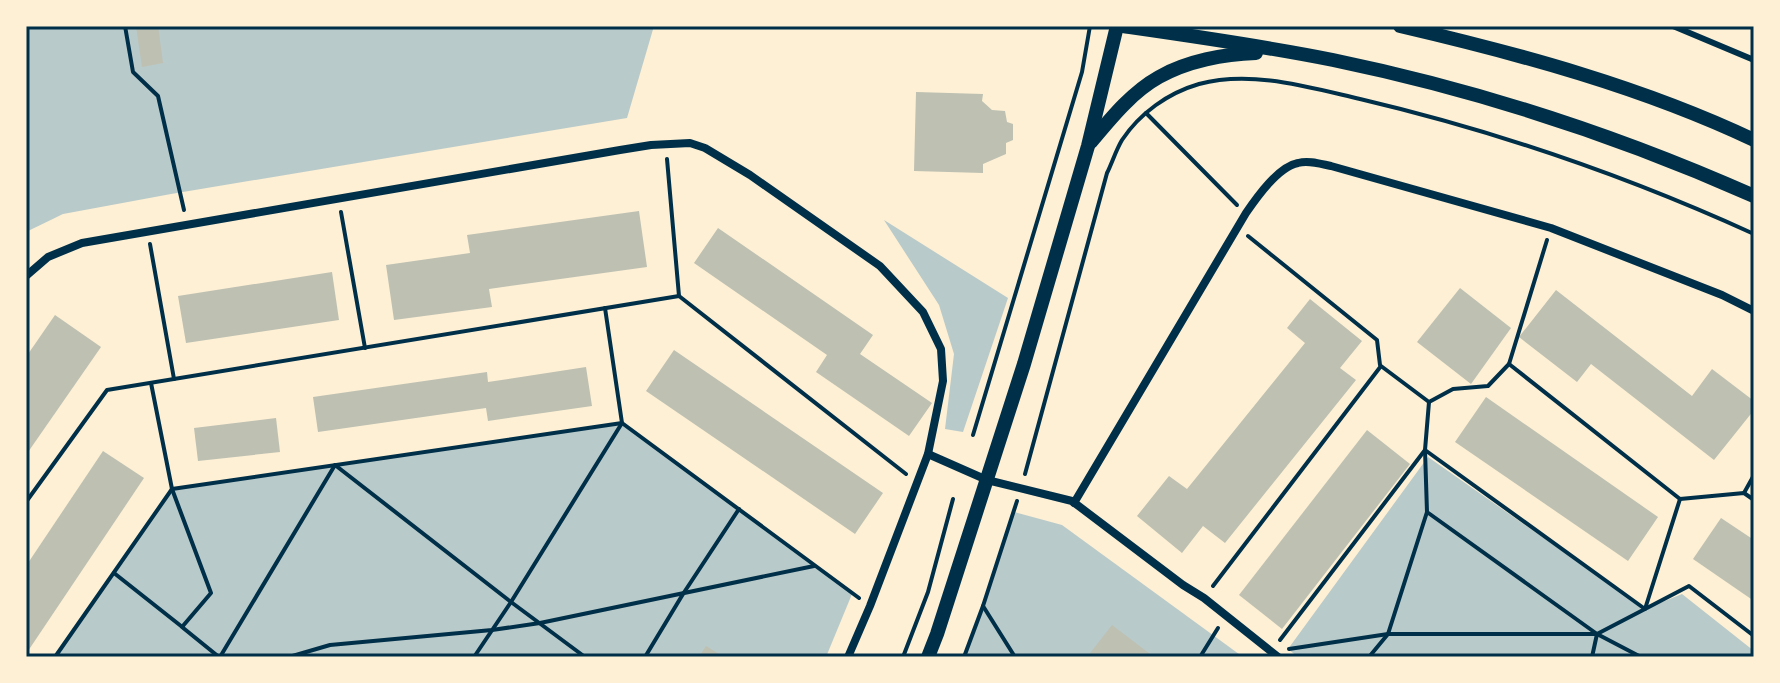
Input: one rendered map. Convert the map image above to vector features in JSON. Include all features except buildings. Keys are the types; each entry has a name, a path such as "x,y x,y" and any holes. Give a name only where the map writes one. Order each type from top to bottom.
{"street":[{"path":"928,657 1028,349 1120,26 1292,52 1422,81 1551,117 1754,196"},
{"path":"1400,26 1615,86 1754,140"},
{"path":"1088,146 1121,107 1160,76 1226,55 1292,52"},
{"path":"26,276 48,257 82,243 620,150 690,143 705,148 750,175 880,266 923,312 941,349 943,381 928,454 848,657"},
{"path":"1074,503 1246,213 1286,168 1298,163 1314,162 1551,228 1722,295 1754,311"},
{"path":"928,454 987,480 1074,503 1275,654"}],"lane":[{"path":"1673,26 1754,60"}],"path":[{"path":"125,26 133,72 158,96 187,224"},
{"path":"973,435 1082,72 1090,26"},
{"path":"964,657 1021,488 1107,173 1120,143 1133,126 1162,101 1184,89 1226,79 1264,81 1334,93 1449,121 1578,162 1754,234"},
{"path":"1146,113 1246,213"},
{"path":"666,144 679,296 917,482"},
{"path":"339,198 365,348"},
{"path":"1237,227 1377,340 1381,366 1429,402"},
{"path":"1429,402 1453,389 1488,386 1509,364 1551,228"},
{"path":"148,231 174,379"},
{"path":"26,502 107,390 679,296"},
{"path":"474,657 622,423 605,308"},
{"path":"1509,364 1680,499 1744,493 1754,500"},
{"path":"1204,598 1381,366"},
{"path":"151,383 172,489 211,593 182,627 189,633"},
{"path":"1369,657 1388,634 1427,512 1425,450 1429,402"},
{"path":"55,657 172,489 622,423 870,606"},
{"path":"1425,450 1645,609"},
{"path":"1275,654 1425,450"},
{"path":"335,465 585,657"},
{"path":"114,573 220,657 335,465"},
{"path":"1744,493 1754,475"},
{"path":"903,657 928,592 953,499"},
{"path":"1645,609 1680,499"},
{"path":"645,657 739,509"},
{"path":"1427,512 1597,634 1641,657"},
{"path":"289,657 330,645 540,623 816,566"},
{"path":"1275,654 1388,634 1597,634 1689,586 1754,636"},
{"path":"983,606 1015,657"},
{"path":"1200,657 1226,615"},
{"path":"1592,657 1597,634"}],"shaded area":[{"path":"26,26 654,26 627,118 63,214 26,232"},
{"path":"884,220 1008,298 963,432 945,429 954,354 939,305"},
{"path":"622,423 852,594 826,657 55,657 172,489"},
{"path":"1428,457 1645,609 1682,594 1754,651 1754,657 1298,657 1288,649"},
{"path":"1014,512 1062,525 1243,657 964,657"}]}
